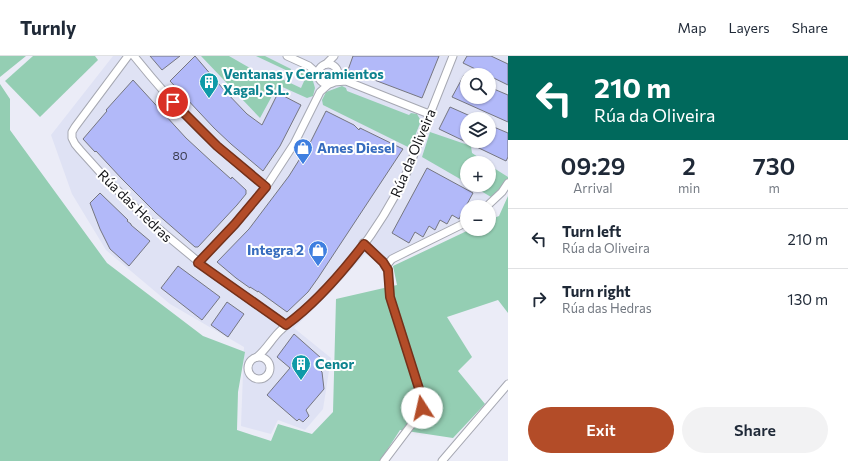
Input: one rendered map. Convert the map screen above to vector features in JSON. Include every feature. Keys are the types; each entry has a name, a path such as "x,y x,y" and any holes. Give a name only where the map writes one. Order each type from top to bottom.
{"street":[{"name":"Rúa das Hedras","path":"128,56 75,127 72,132 72,138 75,144 134,208 156,228 198,263 286,325"},
{"path":"134,56 169,97 217,146 266,187"},
{"path":"287,56 308,66 323,83 346,81"},
{"path":"198,263 235,224 266,187 294,144 320,92 338,78 335,56"},
{"path":"320,92 318,71 335,56"},
{"name":"Rúa da Oliveira","path":"266,350 266,360 270,366 269,374 263,379 255,379 249,375 247,367 250,360 266,350 273,339 286,325 307,308 324,291 352,260 386,210 400,187 415,153 452,56"},
{"path":"308,66 324,65 336,69 346,81 429,114"},
{"path":"494,200 508,183"},
{"path":"386,266 392,259 460,225"},
{"path":"364,244 386,266 388,270 390,297 421,395 422,408 418,416 384,461"},
{"path":"257,357 261,357 266,360"},
{"path":"442,461 508,384"}],"shaded area":[{"path":"113,56 508,56 508,181 488,200 460,200 460,221 386,258 365,254 331,292 294,328 331,358 323,409 305,430 278,420 271,434 241,426 244,347 170,304 106,250 72,194 51,135"}],"green space":[{"path":"0,56 26,56 0,77"},
{"path":"33,56 95,56 98,60 40,117 5,81"},
{"path":"201,56 229,56 264,76 269,73 301,88 305,79 296,75 303,70 311,74 315,88 313,96 307,98 278,85 260,118"},
{"path":"256,56 265,56 291,69 290,72"},
{"path":"0,84 10,99 10,130 107,263 203,336 245,352 238,392 237,430 271,441 278,424 312,434 333,412 336,299 397,285 393,266 460,234 460,236 496,236 496,217 499,216 508,196 508,313 498,300 447,317 472,357 458,371 485,404 453,438 400,430 380,461 0,461"},
{"path":"342,86 346,88 347,91 409,115 411,113 417,114 421,121 410,148 323,105 322,100 326,92"},
{"path":"430,132 460,142 460,148 471,148 472,153 476,156 460,156 460,179 422,157"},
{"path":"496,169 508,177 508,181 491,197 483,192 496,192"}],"building":[{"path":"150,56 180,56 162,70"},
{"path":"195,56 247,114 262,125 278,93 301,105 280,146 263,171 214,128 170,81"},
{"path":"353,56 439,56 422,98 348,70"},
{"path":"467,56 491,56 508,64 508,85 496,79 496,68 473,68 463,63"},
{"path":"133,80 186,138 231,179 232,177 246,190 246,194 237,205 198,247 195,247 156,213 83,139 107,111 106,110"},
{"path":"460,82 460,101 452,97"},
{"path":"496,90 508,95 508,122 496,117 496,112 486,112 468,104 496,104"},
{"path":"450,107 461,112 460,112 460,139 439,129"},
{"path":"326,111 354,125 359,130 360,128 403,149 318,278 308,292 287,312 258,291 250,288 236,278 217,262 249,229 289,176 311,141"},
{"path":"496,128 508,133 508,157 506,161 479,148 496,148"},
{"path":"427,168 460,186 460,192 473,193 469,200 460,200 459,219 452,215 447,224 440,220 435,230 429,226 423,237 415,232 409,243 392,233"},
{"path":"100,193 128,220 127,221 131,225 150,241 129,266 110,249 100,229 90,203"},
{"path":"178,266 220,297 202,320 161,288"},
{"path":"227,302 244,314 228,337 211,325"},
{"name":"Cenor","path":"294,334 321,358 315,365 322,372 324,389 306,410 309,416 303,422 299,419 297,421 267,395 290,368 277,357"}],"place":[{"name":"Ventanas y Cerramientos Xagal, S.L.","path":"209,99"},
{"name":"Ames Diesel","path":"303,165"},
{"name":"Integra 2","path":"318,267"},
{"name":"Cenor","path":"301,381"}],"route":[{"path":"173,102 217,146 266,187 235,224 198,263 286,325 307,308 333,282 364,244 383,262 388,270 390,297 421,395 422,408"}]}
